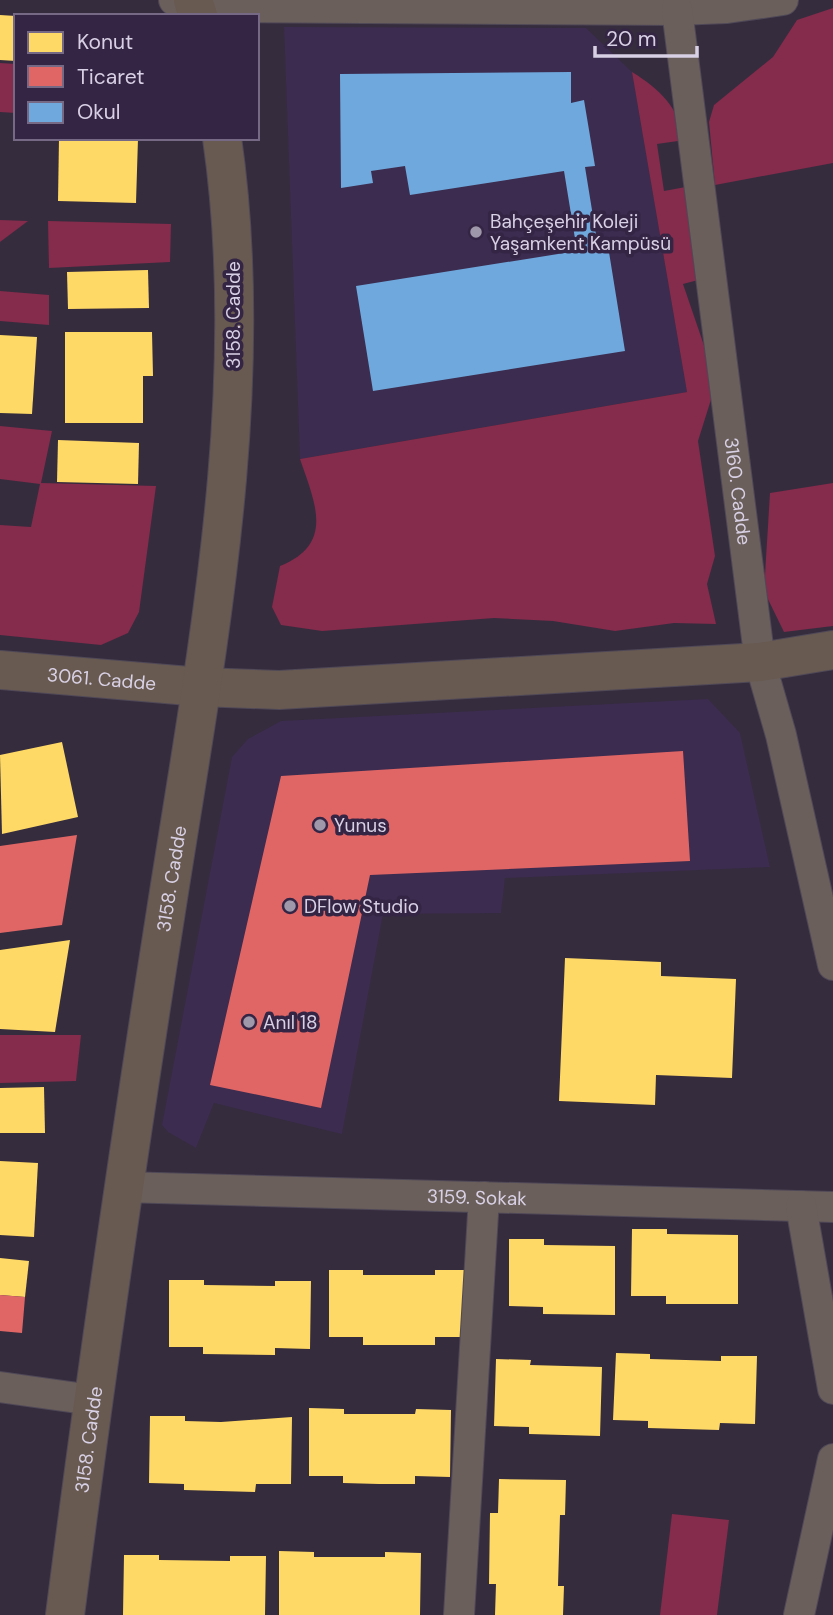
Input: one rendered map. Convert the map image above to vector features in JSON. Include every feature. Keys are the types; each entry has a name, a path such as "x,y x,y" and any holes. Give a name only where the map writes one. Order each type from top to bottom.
{"street":[{"path":"192,5 677,10 739,7 783,0"},
{"name":"3160. Cadde","path":"677,10 760,662 781,735 833,965"},
{"name":"3158. Cadde","path":"65,1615 122,1186 201,687 221,520 235,361 233,242 222,140"},
{"name":"3061. Cadde","path":"0,670 201,687 344,688 760,662 833,650"},
{"name":"3159. Sokak","path":"122,1186 833,1206"},
{"path":"459,1615 484,1197"},
{"path":"801,1206 833,1389"},
{"path":"0,1387 92,1400"},
{"path":"799,1615 833,1459"}],"shaded area":[{"path":"833,8 833,163 715,185 709,122 714,105 773,57 797,20"},
{"name":"Bahçeşehir Koleji Yaşamkent Kampüsü","path":"284,27 586,28 632,72 687,392 300,459"},
{"path":"0,63 14,64 14,113 0,112"},
{"path":"632,72 666,100 682,128 685,140 657,144 664,191 691,186 702,279 683,284 710,363 714,390 698,441 715,556 707,584 716,624 674,623 615,631 553,621 494,618 322,631 281,625 272,607 280,566 297,557 308,546 316,521 315,506 300,459 687,392"},
{"path":"0,220 28,221 0,242"},
{"path":"48,221 171,224 170,262 49,268"},
{"path":"0,291 49,295 49,325 0,321"},
{"path":"0,426 52,431 41,483 156,486 139,612 128,633 101,645 0,635 0,525 31,527 40,484 0,479"},
{"path":"833,483 833,626 784,632 764,591 770,493"},
{"path":"708,699 740,733 770,867 505,878 501,913 383,914 342,1134 214,1103 196,1148 168,1132 162,1125 232,757 248,739 281,721"},
{"path":"0,1035 81,1035 76,1081 0,1083"},
{"path":"672,1514 729,1520 717,1615 660,1615"}],"building: Konut":[{"path":"0,15 14,16 14,61 0,60"},
{"path":"59,140 138,140 136,203 58,201"},
{"path":"148,270 149,308 68,309 67,272"},
{"path":"65,332 152,332 153,376 143,376 143,423 65,423"},
{"path":"0,335 37,337 32,414 0,413"},
{"path":"58,440 139,443 138,484 57,482"},
{"path":"62,742 78,817 2,834 0,755"},
{"path":"70,940 55,1032 0,1029 0,950"},
{"path":"565,958 661,962 661,976 736,979 732,1078 656,1075 655,1105 559,1101"},
{"path":"44,1087 45,1133 0,1133 0,1088"},
{"path":"0,1161 38,1163 34,1237 0,1235"},
{"path":"632,1229 667,1229 667,1234 738,1235 738,1304 666,1304 666,1296 631,1296"},
{"path":"509,1239 544,1239 544,1245 615,1246 615,1315 543,1314 543,1307 509,1306"},
{"path":"0,1258 29,1261 25,1297 0,1295"},
{"path":"329,1270 363,1270 363,1275 435,1275 435,1270 470,1270 470,1337 435,1337 435,1345 363,1345 363,1337 329,1337"},
{"path":"169,1280 204,1280 204,1285 275,1286 275,1281 311,1281 310,1349 275,1348 275,1355 203,1354 203,1347 169,1347"},
{"path":"616,1353 650,1354 650,1359 721,1361 721,1356 757,1356 755,1424 720,1423 719,1430 648,1428 648,1421 613,1420"},
{"path":"496,1359 531,1360 530,1365 602,1367 600,1436 529,1434 529,1427 494,1426"},
{"path":"309,1408 344,1409 344,1414 415,1414 416,1409 451,1410 450,1477 415,1476 415,1484 379,1484 343,1483 343,1476 309,1476"},
{"path":"150,1416 185,1416 185,1421 221,1422 292,1417 291,1484 256,1484 255,1492 184,1490 184,1484 149,1483"},
{"path":"499,1479 566,1480 565,1515 560,1515 558,1586 564,1586 563,1615 495,1615 496,1584 489,1584 490,1513 498,1513"},
{"path":"279,1551 314,1552 314,1557 385,1557 385,1552 421,1553 420,1615 279,1615"},
{"path":"124,1555 159,1555 159,1560 230,1561 230,1556 266,1556 265,1615 123,1615"}],"building: Ticaret":[{"path":"683,751 690,861 370,875 321,1108 210,1085 281,776"},
{"path":"77,835 62,925 0,933 0,846"},
{"path":"0,1295 25,1297 22,1333 0,1331"}],"building: Okul":[{"name":"Bahçeşehir Koleji Yaşamkent Kampüsü","path":"571,72 571,103 584,100 595,166 585,167 598,247 608,246 625,351 373,391 356,286 577,251 564,171 410,195 405,166 371,171 373,183 341,188 340,74"}],"place":[{"name":"Bahçeşehir Koleji Yaşamkent Kampüsü","path":"476,232"},
{"name":"Yunus","path":"320,825"},
{"name":"DFlow Studio","path":"290,906"},
{"name":"Anıl 18","path":"249,1022"}]}
